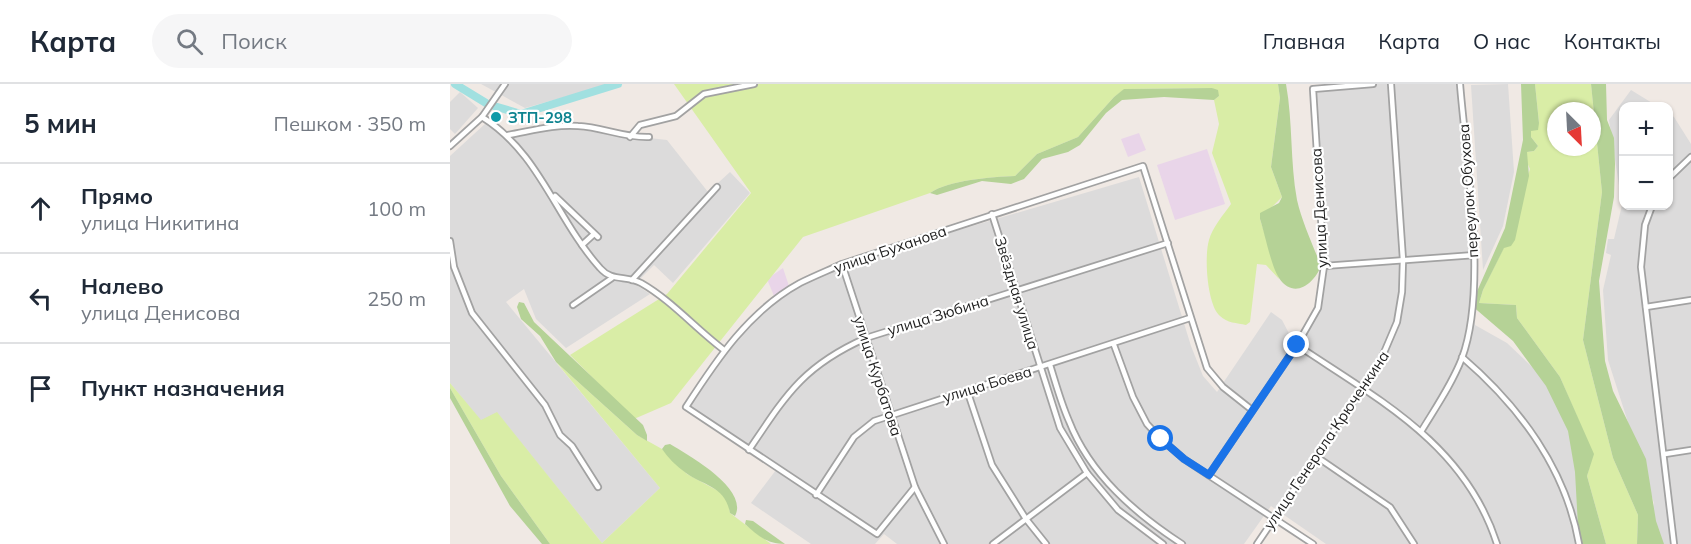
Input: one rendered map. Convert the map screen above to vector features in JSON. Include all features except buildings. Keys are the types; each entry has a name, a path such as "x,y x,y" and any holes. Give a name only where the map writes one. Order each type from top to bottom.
{"street":[{"path":"450,146 482,117 505,84"},
{"path":"630,137 640,125 676,116 704,94 754,84"},
{"name":"улица Денисова","path":"1209,475 1297,345 1318,308 1324,266 1313,89 1373,84"},
{"name":"улица Генерала Крюченкина","path":"1257,544 1380,362 1397,322 1402,292 1402,260 1391,84"},
{"name":"переулок Обухова","path":"1422,430 1448,387 1462,357 1468,334 1474,255 1460,84"},
{"path":"482,117 508,135 537,170 584,248 612,278"},
{"path":"508,135 553,127 579,126 630,137 648,137"},
{"path":"1673,174 1691,157"},
{"name":"улица Буханова","path":"749,450 686,406 723,350 777,298 800,283 842,264 1143,166 1168,243"},
{"path":"632,280 717,187"},
{"path":"549,190 596,236 584,248"},
{"path":"1651,210 1641,247 1674,544"},
{"name":"Звёздная улица","path":"992,214 1060,428 1087,473 1118,510 1161,544"},
{"path":"450,241 454,267 472,313 545,405 561,435 572,446 598,488"},
{"path":"1168,243 1190,318 1208,368 1223,387 1252,410"},
{"name":"улица Зюбина","path":"749,450 781,403 806,373 834,352 866,338 1168,243"},
{"path":"1324,266 1474,255"},
{"name":"улица Курбатова","path":"842,264 915,487 944,544"},
{"path":"573,305 612,278 632,280 649,289 723,350"},
{"path":"1646,307 1691,300"},
{"name":"улица Боева","path":"816,495 854,437 873,421 1114,345 1190,318"},
{"path":"1114,345 1133,397 1148,424 1184,459 1313,544"},
{"path":"1297,345 1422,430 1466,480 1482,505 1497,544"},
{"path":"1462,357 1486,378 1513,407 1540,445 1559,480 1579,544"},
{"name":"Звёздная улица","path":"1050,365 1069,423 1095,467 1126,502 1182,544"},
{"path":"967,390 992,465 1026,519 1046,544"},
{"path":"749,450 877,534 915,487"},
{"path":"1665,454 1691,450"},
{"path":"1317,457 1390,507 1414,544"},
{"path":"993,544 1087,473"}],"shaded area":[{"path":"481,84 611,84 525,108"},
{"path":"1377,84 1458,84 1472,255 1471,290 1475,325 1507,343 1547,381 1569,430 1588,544 1326,544 1271,506 1244,544 897,544 884,534 875,544 811,544 751,503 776,470 684,407 721,350 744,326 798,284 840,265 1139,177 1191,346 1203,376 1217,392 1271,312 1282,320 1295,345 1315,308 1322,266 1311,90"},
{"path":"1508,84 1514,172 1503,226 1483,270 1471,85"},
{"path":"1631,90 1650,102 1622,102"},
{"path":"460,92 478,108 455,134 450,129 450,102"},
{"path":"1619,106 1619,185 1609,120"},
{"path":"1673,116 1691,144 1691,544 1645,544 1654,503 1608,360 1603,290 1611,255 1606,253 1608,239 1614,239 1621,210 1673,210"},
{"path":"486,123 508,138 562,128 667,140 708,192 730,172 750,193 673,283 654,265 635,284 650,294 566,348 536,319 524,289 506,302 660,488 602,543 497,413 481,421 450,383 450,156"},
{"path":"1139,133 1146,150 1128,157 1121,139"},
{"path":"1207,149 1225,204 1175,220 1157,165"},
{"path":"783,268 789,286 774,296 767,279"}],"green space":[{"path":"674,84 1278,84 1280,98 1271,167 1282,197 1260,219 1279,279 1266,265 1257,264 1250,322 1246,325 1236,323 1220,316 1209,291 1207,257 1211,235 1231,204 1212,153 1219,124 1214,100 1219,96 1212,88 1125,89 1114,97 1078,137 1037,154 1015,176 983,178 948,185 803,237 671,403 634,419 570,355 667,294 751,193"},
{"path":"1278,84 1286,84 1297,200 1321,266 1309,284 1297,289 1285,285 1276,273 1260,219 1260,213 1279,203 1282,197 1271,167 1280,98"},
{"path":"1521,84 1535,84 1539,123 1538,130 1531,131 1531,137 1538,146 1534,151 1527,152 1529,176 1515,240 1511,246 1504,248 1479,303 1516,305 1517,318 1560,377 1594,454 1587,476 1606,544 1579,544 1575,472 1568,431 1546,386 1513,341 1471,305 1505,228 1523,140"},
{"path":"1535,84 1591,84 1593,102 1547,102 1547,156 1598,156 1602,192 1583,340 1613,458 1638,515 1637,544 1606,544 1587,476 1593,454 1560,377 1517,318 1516,305 1479,303 1504,247 1530,169 1525,158 1527,152 1534,151 1538,146 1531,137 1531,130 1539,123"},
{"path":"1591,84 1606,84 1607,120 1614,138 1615,164 1614,197 1599,281 1605,361 1613,391 1646,459 1656,521 1664,544 1637,544 1638,515 1613,458 1583,340 1602,192 1598,156 1601,156 1601,102 1593,102"},
{"path":"1212,88 1218,90 1219,96 1214,100 1164,97 1122,100 1106,113 1080,145 1068,152 1042,159 1024,179 1011,184 982,181 937,195 930,193 959,182 1015,176 1037,154 1078,137 1124,89"},
{"path":"519,302 524,303 534,322 643,425 647,441 637,435 556,362 540,336 521,319 517,307"},
{"path":"556,362 637,435 662,449 687,474 720,492 728,501 730,513 771,544 550,544 501,476 450,388 450,383 481,420 497,412 602,543 660,488"},
{"path":"450,388 501,476 550,544 542,544 510,506 450,398"},
{"path":"670,444 703,465 726,485 734,495 737,506 735,516 730,513 724,497 719,492 686,473 670,459 662,449 665,445"},
{"path":"746,520 753,521 785,544 763,539 745,524"}],"waterway":[{"path":"455,84 486,103"},
{"path":"494,106 521,114 618,84"}],"place":[{"name":"ЗТП-298","path":"496,117"}],"route":[{"path":"1161,439 1184,459 1209,475 1297,345"}]}
